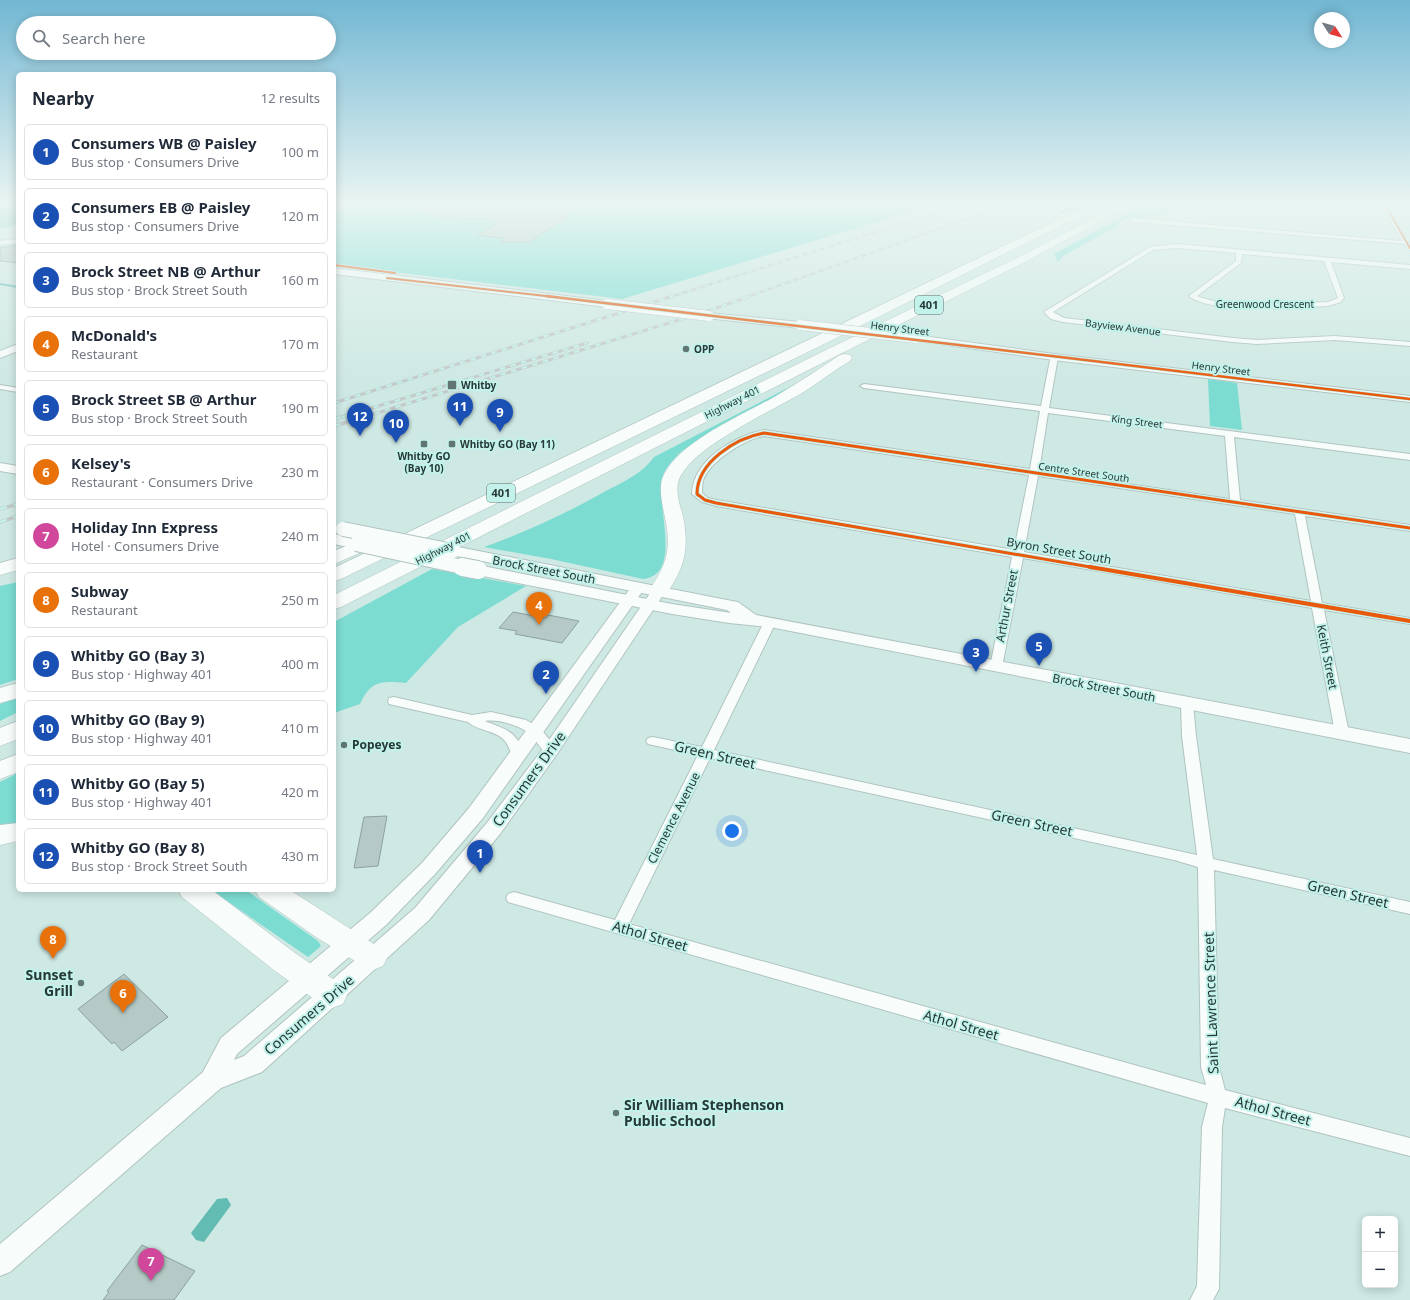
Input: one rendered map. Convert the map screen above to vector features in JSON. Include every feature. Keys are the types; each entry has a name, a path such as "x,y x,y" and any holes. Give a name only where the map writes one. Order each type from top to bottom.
{"highway":[{"name":"Highway 401","path":"336,574 979,263"},
{"name":"Highway 401","path":"336,602 619,459 1016,263"},
{"path":"654,598 672,571 678,551 676,523 671,502 670,484 677,469 689,455 702,445 793,393 890,331 1016,263"},
{"path":"336,557 470,496 671,411 726,373 731,367"},
{"path":"336,613 619,459"},
{"path":"0,569 16,565"},
{"path":"0,578 16,574"},
{"path":"0,696 16,691"},
{"path":"0,738 16,730"},
{"path":"0,771 16,763"},
{"path":"0,835 16,832"},
{"path":"195,892 285,962 321,987"},
{"path":"273,892 349,944 373,958"}],"main road":[{"name":"Henry Street","path":"336,272 709,316 915,338 1054,357 1410,398"},
{"path":"0,355 16,348"},
{"path":"0,457 16,459"},
{"path":"0,467 16,470"},
{"name":"Brock Street South","path":"337,532 497,560 633,595"},
{"name":"Brock Street South","path":"337,532 356,544 478,570 654,598 728,618 770,622 1410,746"},
{"name":"Consumers Drive","path":"0,1262 212,1080 253,1064 321,987 349,944 378,919 429,868 476,813 633,595"},
{"name":"Consumers Drive","path":"321,987 373,958 422,914 493,829 551,750 654,598"}],"street":[{"name":"Bayview Avenue","path":"1128,263 1048,312 1054,318 1063,320 1233,340 1257,342 1341,338 1410,344"},
{"name":"Greenwood Crescent","path":"1238,263 1192,296 1198,300 1217,305 1328,304 1339,301 1341,298 1328,263"},
{"path":"1359,263 1410,267"},
{"name":"Arthur Street","path":"996,667 1054,357"},
{"name":"King Street","path":"864,386 1410,457"},
{"path":"0,387 16,390"},
{"path":"1229,433 1235,502"},
{"name":"Centre Street South","path":"705,500 697,494 700,476 706,468 721,454 756,434 1410,528"},
{"name":"Byron Street South","path":"705,500 1018,555 1410,621"},
{"name":"Keith Street","path":"1299,511 1342,733"},
{"name":"Clemence Avenue","path":"620,927 770,622"},
{"path":"394,701 472,719 491,716 521,723 535,731 551,750"},
{"name":"Saint Lawrence Street","path":"1187,704 1189,736 1206,862 1210,1067 1218,1097 1212,1126 1208,1289 1201,1300"},
{"path":"472,719 477,724 506,735 510,739 518,754"},
{"name":"Green Street","path":"653,741 1174,854 1410,908"},
{"name":"Athol Street","path":"514,898 1218,1097 1410,1147"}],"shaded area":[{"path":"336,263 742,263 622,299 336,265"},
{"path":"807,378 691,445 681,452 670,464 664,473 661,485 665,550 663,564 656,574 643,579 551,559 484,547 530,529 575,508 631,478 644,468 654,457"},
{"path":"1208,379 1237,383 1242,430 1210,426"},
{"path":"432,569 526,586 458,627 406,683 384,682 373,686 368,690 360,704 336,712 336,621"},
{"path":"16,582 16,680 0,685 0,586"},
{"path":"16,698 16,713 0,721 0,704"},
{"path":"16,774 16,825 0,826 0,782"},
{"path":"214,892 249,892 318,941 321,946 308,957"},
{"path":"227,1198 231,1205 204,1242 196,1240 191,1233 217,1199"}],"building":[{"path":"513,612 546,618 548,615 579,621 562,643 515,634 517,631 499,628"},
{"path":"387,816 378,866 354,868 364,817"},
{"path":"124,974 168,1017 122,1051 114,1042 112,1044 78,1009"},
{"path":"142,1245 195,1271 174,1300 103,1300 109,1292 107,1291"}],"waterway":[{"path":"0,284 16,287"}],"railway":[{"path":"670,297 778,263"},
{"path":"747,297 843,263"},
{"path":"336,402 673,296"},
{"path":"364,417 708,311 750,296"},
{"path":"342,417 587,343"},
{"path":"336,418 345,416"},
{"path":"336,425 368,416"},
{"path":"0,509 16,505"},
{"path":"0,522 16,517"}],"cycle path":[{"path":"336,265 395,273"},
{"path":"387,278 865,332 1054,357 1410,399"},
{"path":"1410,528 764,433 756,434 719,455 705,469 699,478 697,487 697,494 705,500 716,503 1410,621"}],"place":[{"name":"OPP","path":"686,349"},
{"name":"Whitby","path":"452,385"},
{"name":"Whitby GO (Bay 5)","path":"460,426"},
{"name":"Whitby GO (Bay 3)","path":"500,432"},
{"name":"Whitby GO (Bay 8)","path":"360,436"},
{"name":"Whitby GO (Bay 9)","path":"396,443"},
{"name":"Whitby GO (Bay 10)","path":"424,444"},
{"name":"Whitby GO (Bay 11)","path":"452,444"},
{"name":"McDonald's","path":"539,625"},
{"name":"Brock Street SB @ Arthur","path":"1039,666"},
{"name":"Brock Street NB @ Arthur","path":"976,672"},
{"name":"Consumers EB @ Paisley","path":"546,694"},
{"name":"Popeyes","path":"344,745"},
{"name":"Consumers WB @ Paisley","path":"480,873"},
{"name":"Subway","path":"53,959"},
{"name":"Sunset Grill","path":"81,983"},
{"name":"Kelsey's","path":"123,1013"},
{"name":"Sir William Stephenson Public School","path":"616,1113"},
{"name":"Holiday Inn Express","path":"151,1281"}]}
